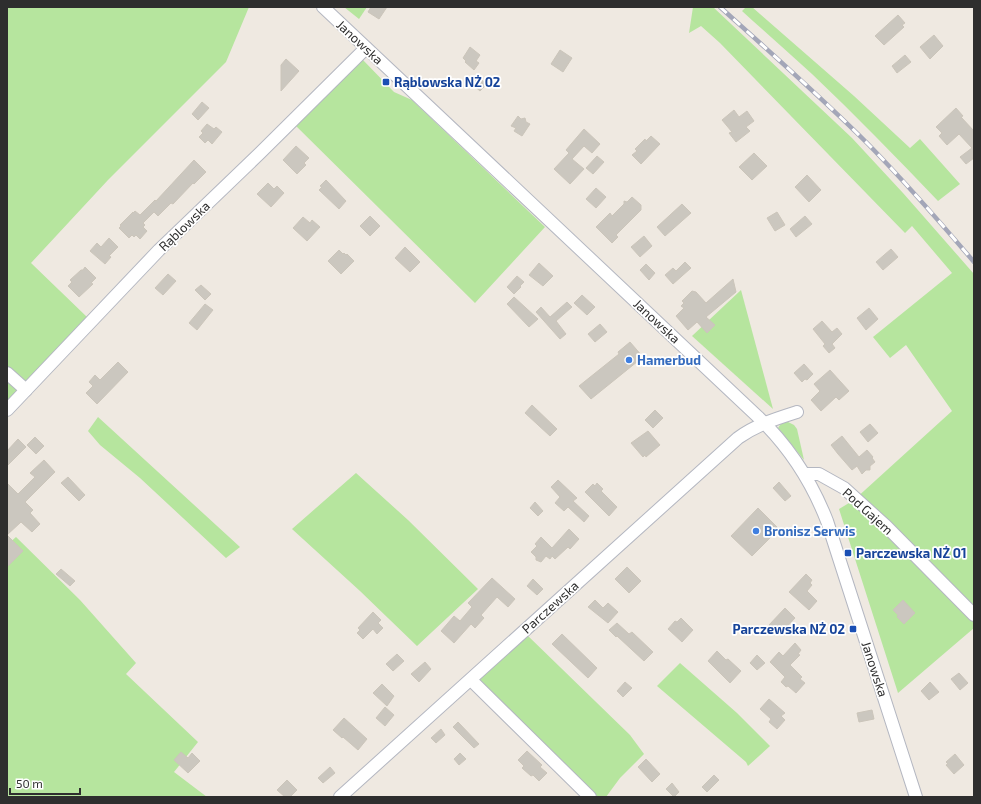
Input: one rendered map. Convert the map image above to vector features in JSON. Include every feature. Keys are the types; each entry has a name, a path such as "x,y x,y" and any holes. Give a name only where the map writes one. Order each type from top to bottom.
{"street":[{"name":"Janowska","path":"323,7 764,422 788,450 805,474 821,504 916,797"},
{"name":"Rąblowska","path":"7,410 159,250 255,159 366,48"},
{"path":"7,373 26,390"},
{"name":"Parczewska","path":"340,797 738,438 750,429 764,422 797,412"},
{"name":"Pod Gajem","path":"805,474 819,474 844,488 886,526 974,615"},
{"path":"471,680 590,797"}],"green space":[{"path":"7,7 249,7 226,62 108,180 31,263 87,317 7,403"},
{"path":"344,7 367,7 359,19"},
{"path":"693,7 713,7 852,138 903,193 974,274 974,628 898,693 839,509 854,500 952,411 906,345 890,358 873,337 952,273 912,226 905,233 720,43 701,26 689,33"},
{"path":"744,7 752,7 854,96 910,148 920,139 960,184 938,201 828,89 742,11 745,8"},
{"path":"362,59 394,92 412,100 545,227 475,303 295,125"},
{"path":"741,290 773,409 692,336"},
{"path":"98,417 240,547 226,558 140,478 100,445 88,431"},
{"path":"786,421 794,425 797,429 804,460 778,428 782,422"},
{"path":"356,473 408,520 478,589 417,646 360,591 292,529"},
{"path":"16,537 80,600 136,663 126,674 198,742 174,772 207,797 7,797 7,545"},
{"path":"526,634 630,735 644,754 620,778 606,797 598,797 478,679"},
{"path":"680,663 737,713 770,746 748,766 746,762 657,686"}],"building":[{"path":"371,7 387,7 379,19 368,12"},
{"path":"898,15 905,23 902,25 904,27 884,45 875,36"},
{"path":"934,35 943,46 930,59 920,47"},
{"path":"470,47 480,55 476,61 479,63 474,70 465,62 466,61 463,58"},
{"path":"560,50 572,58 563,72 551,64"},
{"path":"905,55 911,62 897,73 892,66"},
{"path":"286,59 299,71 281,91 281,65"},
{"path":"478,77 487,84 480,91 472,84"},
{"path":"202,102 209,108 198,120 192,114"},
{"path":"956,108 963,116 961,117 974,131 974,158 966,164 960,157 972,148 959,134 947,145 939,136 942,133 936,127"},
{"path":"734,110 739,117 747,111 754,121 746,127 750,131 736,142 729,133 732,132 722,120"},
{"path":"518,116 521,119 525,118 526,122 530,124 522,136 514,131 516,128 511,126"},
{"path":"207,124 214,129 216,127 222,132 212,144 208,140 205,143 199,137 203,133 201,131"},
{"path":"584,129 600,144 592,153 584,146 572,159 584,169 570,184 554,169 569,153 566,150"},
{"path":"651,136 660,144 641,164 632,155 637,151 635,149 645,139 646,141"},
{"path":"296,146 309,158 304,163 306,165 297,174 283,160"},
{"path":"754,153 767,166 752,180 739,167"},
{"path":"597,156 604,162 593,174 586,168"},
{"path":"194,160 206,172 173,204 171,203 158,216 154,212 143,223 145,225 143,227 147,231 140,239 136,235 134,237 132,235 129,238 119,228 121,226 120,225 133,212 135,211 140,215 155,200 156,201"},
{"path":"807,175 821,190 809,202 795,187"},
{"path":"326,180 346,201 339,209 319,190 322,187 320,186"},
{"path":"268,183 274,189 277,186 284,193 271,207 257,194"},
{"path":"596,188 606,197 596,208 586,199"},
{"path":"632,197 641,205 641,210 616,235 618,237 612,243 596,227 610,213 612,216 624,204 624,201 627,202"},
{"path":"682,204 691,213 665,236 657,227"},
{"path":"777,212 785,225 775,231 767,218"},
{"path":"370,216 380,226 370,236 360,226"},
{"path":"805,216 812,224 796,237 790,229"},
{"path":"303,217 310,223 312,220 320,227 307,241 293,228"},
{"path":"644,236 652,246 640,257 631,247"},
{"path":"109,238 118,247 109,256 111,257 105,264 90,251 97,243 101,247"},
{"path":"405,247 420,262 410,272 395,258"},
{"path":"891,249 898,257 883,270 876,262"},
{"path":"339,250 343,254 347,254 354,261 341,274 328,261"},
{"path":"685,262 691,268 673,284 665,275 673,268 676,271"},
{"path":"539,263 553,276 543,286 529,275"},
{"path":"646,264 655,273 649,280 640,270"},
{"path":"85,267 96,278 91,283 93,284 79,297 68,286 72,282 70,280"},
{"path":"168,274 176,281 163,295 155,288"},
{"path":"517,276 524,282 514,294 507,287"},
{"path":"733,279 736,292 706,317 715,325 707,333 697,322 688,330 676,316 684,308 681,306 684,303 682,301 692,291 696,292 706,303"},
{"path":"201,285 211,294 205,300 195,290"},
{"path":"582,295 595,307 587,315 574,303"},
{"path":"514,297 538,319 529,327 507,304"},
{"path":"567,302 572,307 556,321 566,334 560,339 536,312 541,307 550,317"},
{"path":"205,304 213,310 197,330 189,323"},
{"path":"869,308 878,319 866,330 857,318"},
{"path":"822,321 832,332 837,328 842,334 832,344 835,348 829,353 823,346 825,344 813,329"},
{"path":"600,324 607,332 595,342 588,334"},
{"path":"630,342 643,357 591,399 579,386 619,354 618,352"},
{"path":"118,362 128,372 97,404 86,393 93,386 89,382 95,375 100,380"},
{"path":"804,364 813,374 807,380 805,379 802,382 794,373"},
{"path":"830,370 849,391 839,400 836,397 821,411 811,400 820,391 814,384"},
{"path":"532,405 557,429 550,436 525,413"},
{"path":"655,410 663,418 653,428 645,420"},
{"path":"870,424 878,433 868,442 860,432"},
{"path":"648,431 660,445 646,457 645,455 643,457 631,443"},
{"path":"842,436 859,457 867,450 873,457 872,458 875,462 870,466 870,470 866,470 862,474 857,466 852,470 838,454 831,445"},
{"path":"35,437 44,446 36,454 27,445"},
{"path":"18,439 26,447 7,466 7,451"},
{"path":"44,460 55,472 25,502 33,510 30,513 40,524 32,532 21,522 7,535 7,483 18,494 35,477 30,473"},
{"path":"68,477 85,495 79,501 61,483"},
{"path":"558,480 577,498 573,501 589,516 584,522 568,507 564,511 555,503 560,497 551,487"},
{"path":"779,482 791,496 785,501 773,488"},
{"path":"597,483 603,489 601,491 617,507 609,516 585,492 593,484 595,486"},
{"path":"535,502 543,511 538,516 530,508"},
{"name":"Bronisz Serwis","path":"758,508 779,529 752,556 731,536"},
{"path":"569,529 579,539 570,549 568,547 555,559 552,556 550,559 546,556 541,562 536,560 536,557 531,552 537,546 535,544 541,537 552,548"},
{"path":"7,535 23,551 7,567"},
{"path":"627,567 641,581 629,593 615,579"},
{"path":"61,569 75,581 70,586 56,574"},
{"path":"806,574 812,580 810,583 812,585 807,591 817,601 809,610 789,592"},
{"path":"492,578 515,599 508,607 497,597 481,615 484,618 475,628 471,624 454,643 441,631 454,616 460,621 472,607 468,603"},
{"path":"533,579 543,589 537,595 527,586"},
{"path":"595,600 603,608 608,603 618,612 608,623 588,607"},
{"path":"903,600 915,613 904,624 893,610"},
{"path":"785,608 795,618 779,635 769,625"},
{"path":"373,612 381,620 378,623 383,628 377,634 373,629 363,639 357,633 360,630 358,628"},
{"path":"681,618 693,630 682,642 668,629 675,621 677,622"},
{"path":"617,623 629,634 632,632 653,652 644,661 609,630"},
{"path":"562,634 597,668 588,678 552,644"},
{"path":"795,643 801,650 798,654 800,655 790,665 802,677 800,679 805,683 796,693 781,682 785,677 770,662 779,652 783,656"},
{"path":"717,651 741,671 730,683 708,661"},
{"path":"397,654 404,661 393,671 386,664"},
{"path":"757,655 765,663 757,670 750,663"},
{"path":"425,662 431,669 419,682 411,674"},
{"path":"959,673 968,683 960,690 951,679"},
{"path":"625,682 632,688 623,697 617,691"},
{"path":"930,682 939,692 929,700 921,691"},
{"path":"382,684 394,696 387,706 373,693"},
{"path":"769,699 785,713 781,716 785,720 777,729 769,722 771,719 760,709"},
{"path":"385,707 394,715 385,726 376,718"},
{"path":"872,710 874,719 859,722 857,713"},
{"path":"344,718 367,739 358,750 333,730"},
{"path":"458,722 479,744 474,748 453,727"},
{"path":"441,729 445,735 436,743 431,738"},
{"path":"527,751 542,765 540,767 547,773 539,781 522,768 524,766 518,760"},
{"path":"181,752 188,758 192,753 200,761 188,773 174,760"},
{"path":"460,753 466,759 459,765 454,759"},
{"path":"955,754 964,765 954,774 946,765 948,764 946,762"},
{"path":"646,759 660,774 652,782 638,767"},
{"path":"330,767 335,773 323,783 318,778"},
{"path":"714,775 719,780 707,792 702,787"},
{"path":"287,780 297,790 290,797 285,797 277,790"},
{"path":"672,783 679,792 674,797 666,789"}],"railway":[{"path":"720,7 814,92 869,145 923,203 974,262"}],"place":[{"name":"Rąblowska NŻ 02","path":"386,82"},
{"name":"Hamerbud","path":"629,360"},
{"name":"Bronisz Serwis","path":"756,531"},
{"name":"Parczewska NŻ 01","path":"848,553"},
{"name":"Parczewska NŻ 02","path":"853,629"}]}
